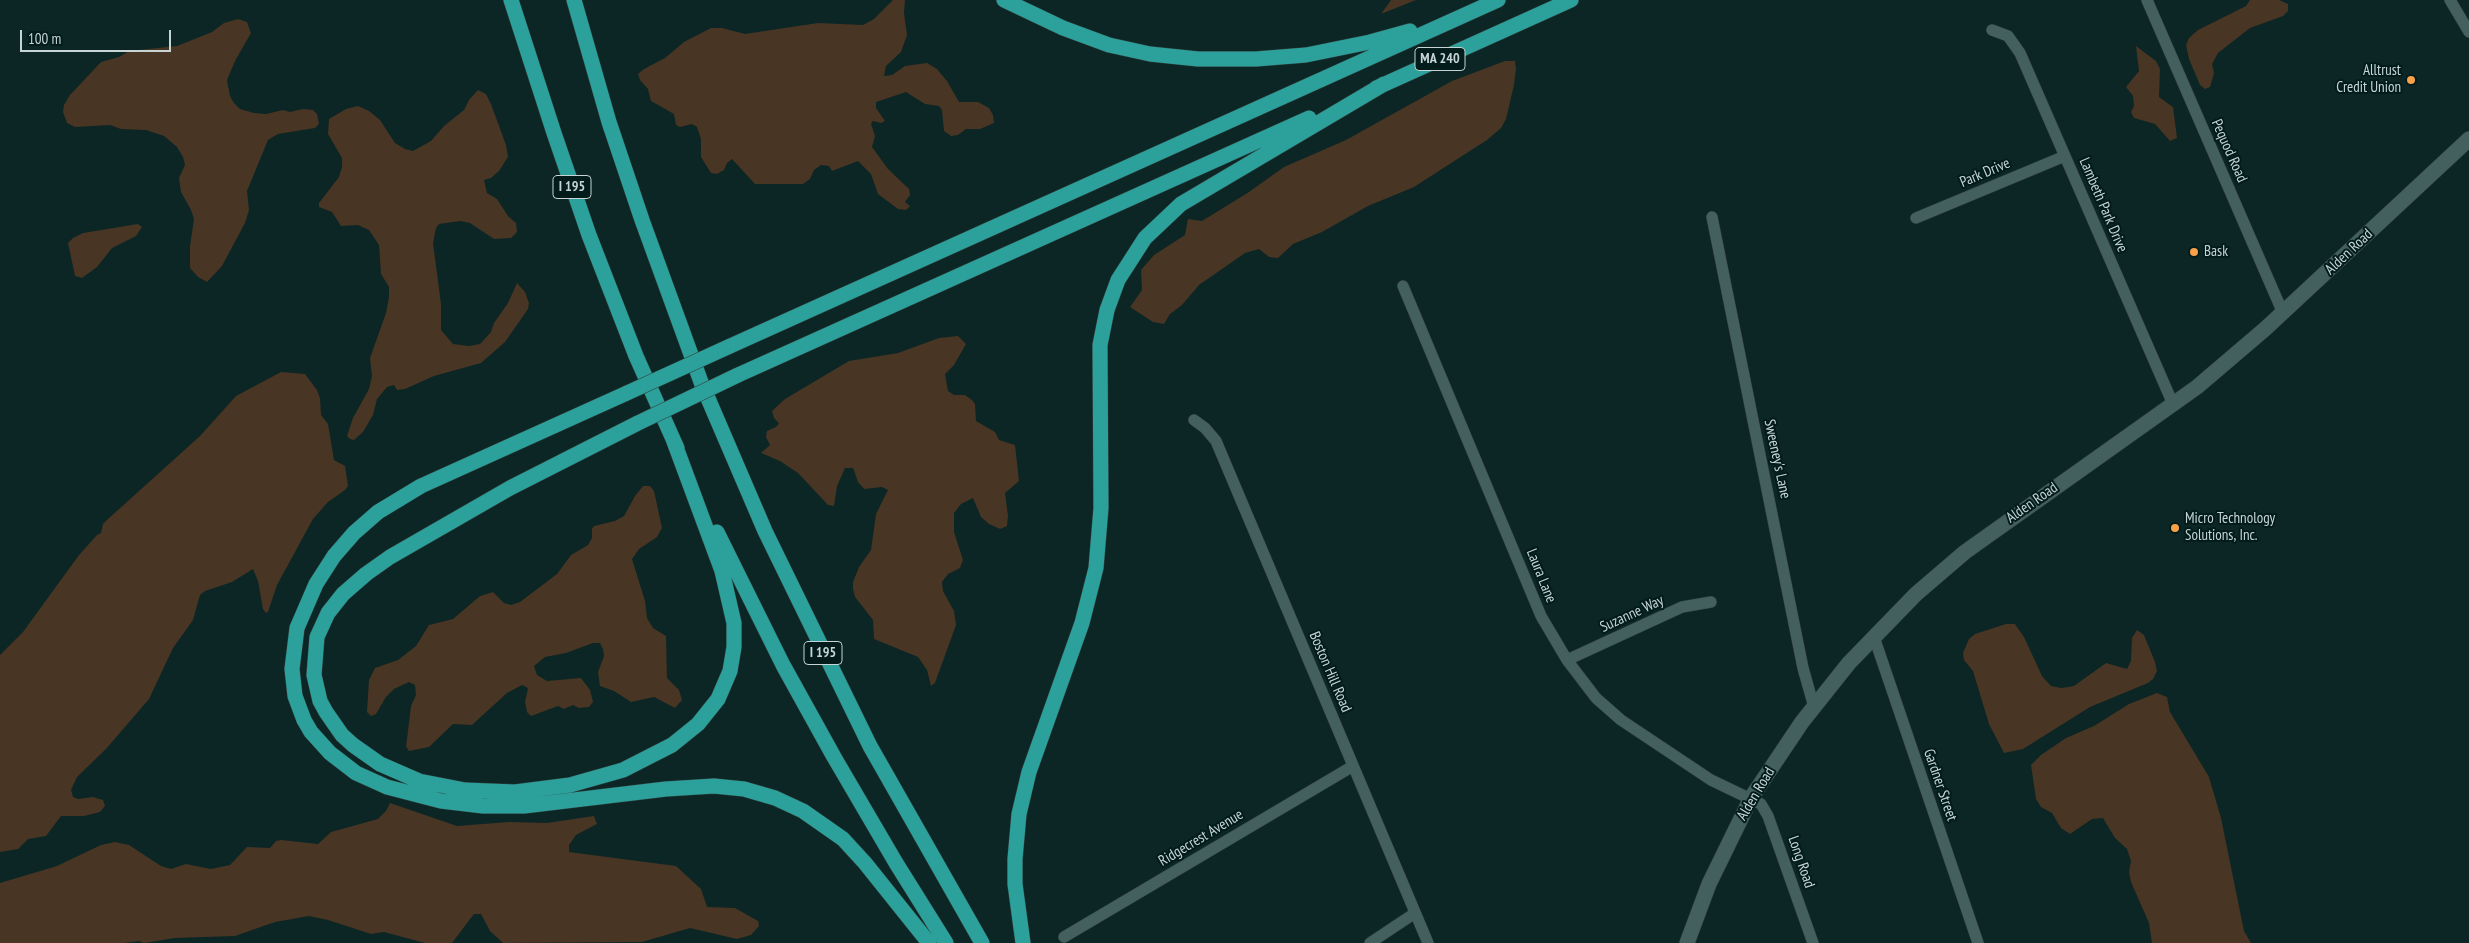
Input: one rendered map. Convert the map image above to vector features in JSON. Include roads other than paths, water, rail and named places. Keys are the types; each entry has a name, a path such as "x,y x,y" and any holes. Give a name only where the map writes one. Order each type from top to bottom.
{"highway":[{"name":"I 195","path":"511,0 589,235 630,342 673,439 728,556 783,665 864,809 946,943"},
{"name":"I 195","path":"574,0 609,122 642,220 704,389 765,531 870,746 982,943"},
{"path":"1004,0 1063,28 1109,45 1150,54 1225,60 1280,58 1328,51 1370,42 1462,16"},
{"path":"929,943 866,863 843,838 803,810 775,798 744,790 714,786 666,789 524,806 482,806 441,801 387,787 356,773 330,753 311,732 304,720 295,696 292,670 293,642 316,584 334,556 354,533 384,508 421,486 1498,0"},
{"name":"MA 240","path":"1384,84 1570,0"},
{"path":"673,439 722,571 734,622 733,653 730,671 718,699 698,724 667,748 623,770 570,785 515,792 465,790 419,781 380,764 342,735 320,700 314,675 314,650 317,637 328,613 343,594 366,574 397,553 510,488 738,375 1384,84"},
{"path":"1023,943 1015,884 1019,814 1030,772 1082,623 1096,568 1101,508 1100,345 1106,310 1118,280 1144,238 1181,204 1384,84"}],"main road":[{"name":"Alden Road","path":"1687,943 1709,884 1751,798 1814,707 1849,663 1874,637 1916,594 1965,552 2028,505 2197,387 2283,313 2469,139"}],"street":[{"name":"Pequod Road","path":"2147,0 2283,313"},
{"path":"2450,0 2469,32"},
{"name":"Lambeth Park Drive","path":"1992,30 2008,36 2017,46 2173,404"},
{"name":"Park Drive","path":"1916,218 2065,156"},
{"name":"Sweeney's Lane","path":"1712,217 1804,668 1814,707"},
{"name":"Laura Lane","path":"1402,286 1541,616 1567,660 1596,698 1621,720 1711,780 1751,798"},
{"name":"Boston Hill Road","path":"1194,420 1205,428 1216,441 1428,943"},
{"name":"Suzanne Way","path":"1567,660 1682,607 1711,602"},
{"name":"Gardner Street","path":"1874,637 1978,943"},
{"name":"Ridgecrest Avenue","path":"1064,937 1353,766"},
{"name":"Long Road","path":"1751,798 1762,804 1768,816 1813,943"},
{"path":"1370,943 1415,913"}],"place":[{"name":"Alltrust Credit Union","path":"2411,80"},
{"name":"Bask","path":"2194,252"},
{"name":"Micro Technology Solutions, Inc.","path":"2175,528"}]}
